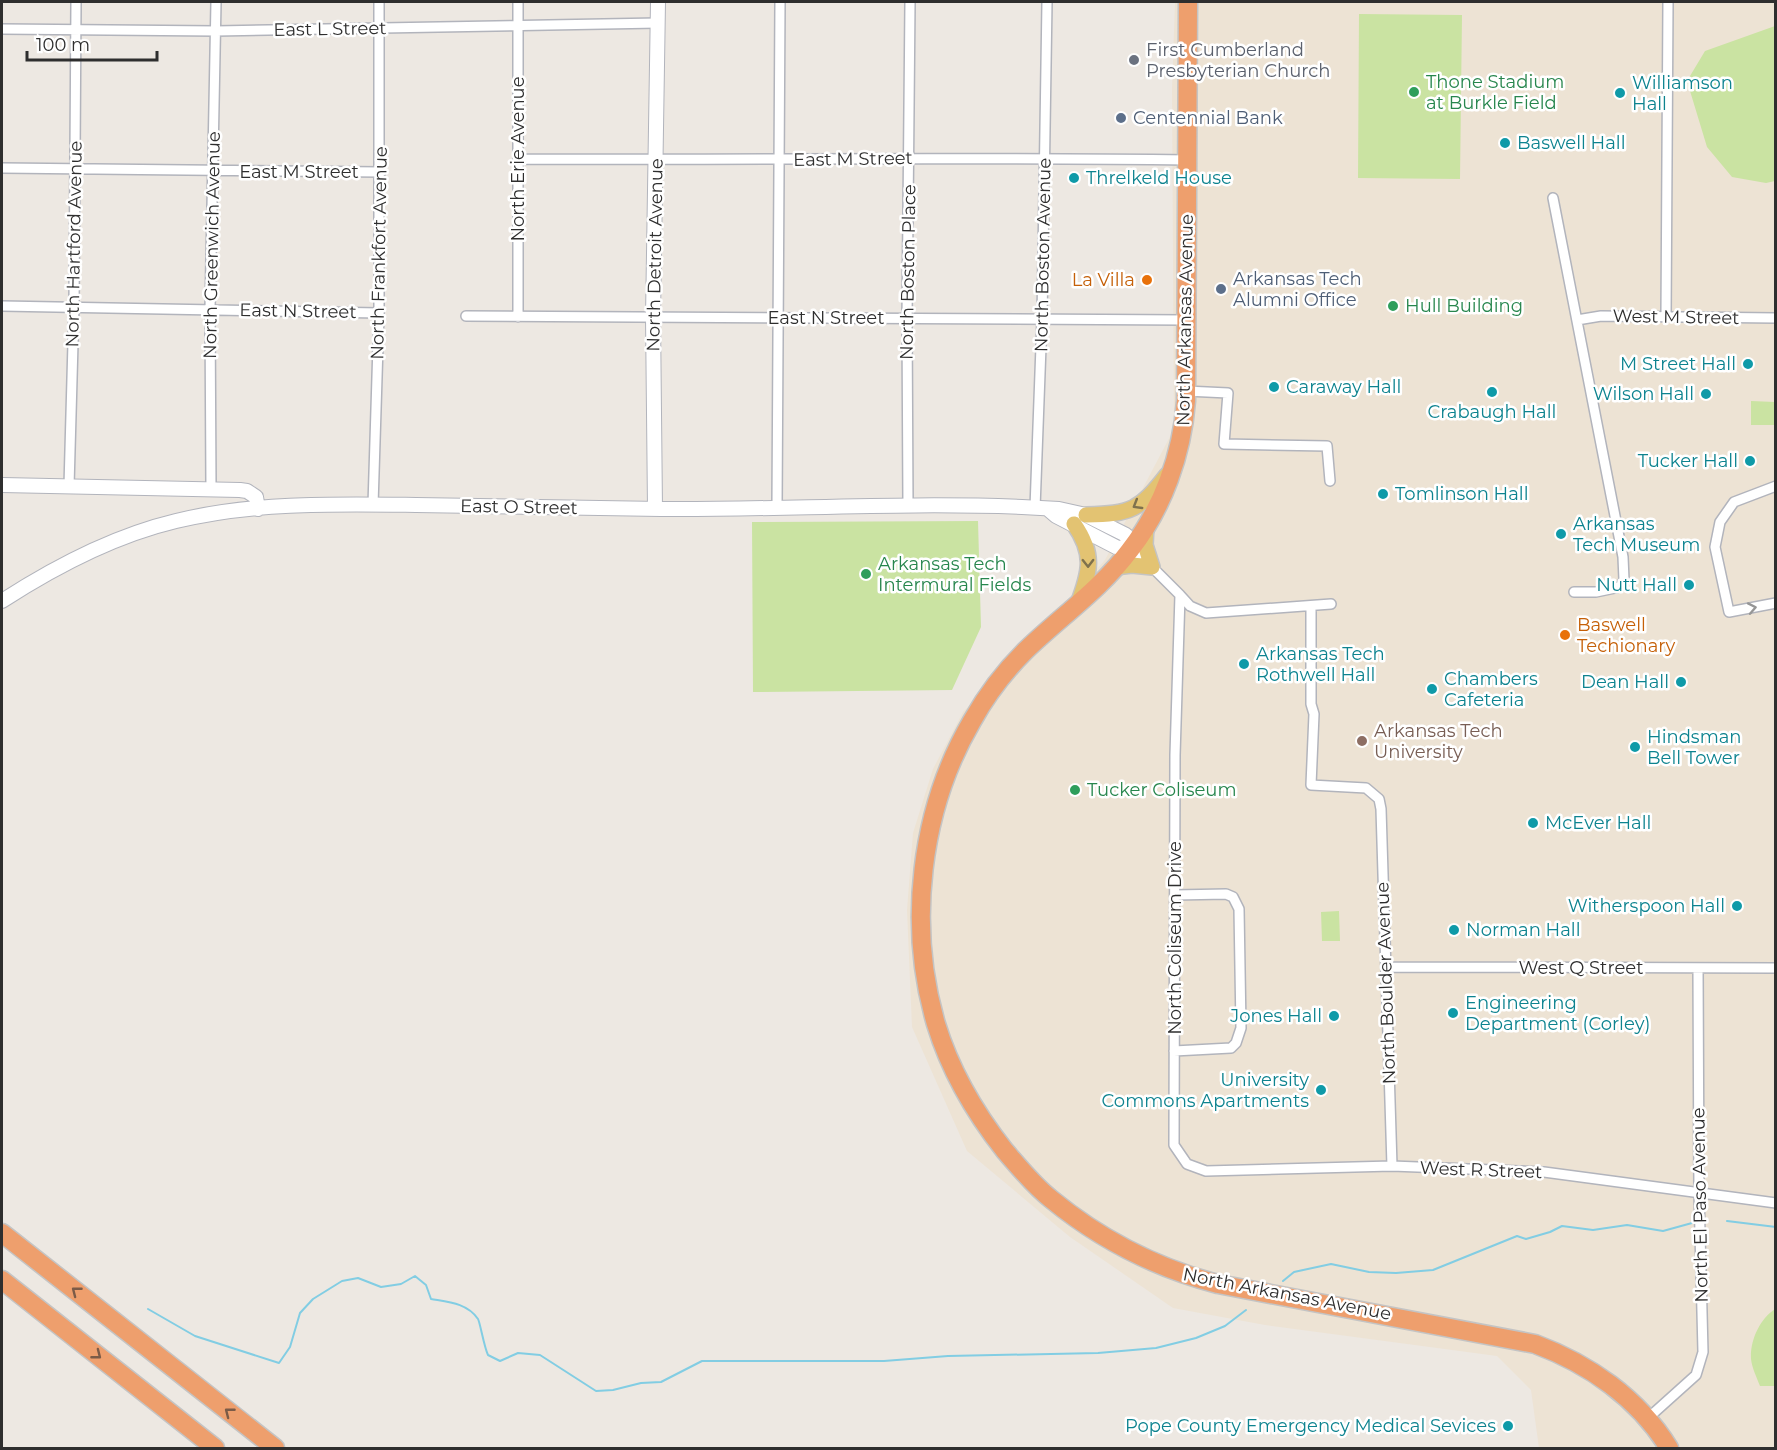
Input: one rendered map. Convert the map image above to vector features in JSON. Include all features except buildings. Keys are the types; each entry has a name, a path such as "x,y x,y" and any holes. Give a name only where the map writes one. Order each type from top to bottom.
{"highway":[{"name":"North Arkansas Avenue","path":"1188,2 1184,426 1173,468 1161,498 1131,549 1078,604 1024,651 1000,679 972,721 950,767 934,815 923,864 921,918 926,972 936,1024 957,1075 983,1123 1017,1165 1050,1199 1112,1242 1172,1271 1218,1284 1535,1344 1573,1360 1625,1396 1647,1419 1668,1449"},
{"path":"2,1233 275,1449"},
{"path":"2,1280 215,1449"}],"main road":[{"path":"1078,604 1088,577 1089,563 1080,520 1115,514 1135,507 1152,494 1173,468"},
{"path":"1115,567 1132,565 1152,567 1145,545 1147,525"}],"street":[{"name":"North Hartford Avenue","path":"69,486 74,307 76,2"},
{"name":"North Greenwich Avenue","path":"211,489 210,310 216,2"},
{"name":"North Frankfort Avenue","path":"373,505 381,172 380,2"},
{"name":"North Erie Avenue","path":"518,2 518,317"},
{"name":"North Detroit Avenue","path":"655,509 653,317 658,2"},
{"path":"777,508 780,2"},
{"name":"North Boston Place","path":"908,507 910,2"},
{"name":"North Boston Avenue","path":"1042,509 1042,319 1047,2"},
{"path":"1666,317 1668,2"},
{"name":"East L Street","path":"2,28 216,31 658,23"},
{"name":"East M Street","path":"518,159 1188,160"},
{"name":"East M Street","path":"2,168 381,172"},
{"path":"1553,198 1623,556 1624,579 1620,587 1596,592 1574,592"},
{"name":"East N Street","path":"2,306 379,312"},
{"name":"East N Street","path":"466,316 1186,320"},
{"name":"West M Street","path":"1577,320 1601,316 1776,318"},
{"path":"1186,391 1228,393 1224,444 1327,446 1329,481"},
{"path":"2,485 247,491 256,497 258,509"},
{"path":"1776,486 1734,502 1720,522 1715,547 1729,612 1776,603"},
{"name":"East O Street","path":"2,601 70,561 139,532 193,518 307,505 655,509 908,507 1059,509 1080,520 1126,535 1131,549"},
{"path":"1131,549 1190,606 1206,613 1331,604"},
{"name":"North Coliseum Drive","path":"1180,595 1176,708 1174,1145 1187,1164"},
{"name":"North Boulder Avenue","path":"1311,606 1311,704 1314,714 1311,785 1366,788 1379,799 1392,1166"},
{"path":"1174,1051 1231,1048 1236,1043 1241,1028 1239,909 1233,897 1226,894 1175,895"},
{"name":"West Q Street","path":"1386,967 1776,968"},
{"name":"North El Paso Avenue","path":"1647,1419 1696,1375 1703,1352 1699,1192 1698,968"},
{"name":"West R Street","path":"1187,1164 1206,1172 1392,1166 1544,1172 1776,1203"}],"shaded area":[{"name":"Arkansas Tech University","path":"1175,2 1775,2 1775,1448 1539,1448 1531,1390 1497,1356 1265,1325 1173,1308 1070,1237 967,1151 912,1027 907,910 913,833 933,769 963,712 1105,560 1174,429 1172,89"}],"green space":[{"path":"1359,14 1462,15 1460,179 1358,178"},
{"path":"1775,26 1775,181 1766,183 1732,177 1707,147 1687,81 1705,51"},
{"path":"1751,401 1775,402 1775,425 1751,425"},
{"name":"Arkansas Tech Intermural Fields","path":"978,521 981,627 952,690 753,692 752,522"},
{"path":"1339,911 1340,941 1322,941 1321,912"},
{"path":"1775,1309 1775,1386 1760,1386 1753,1369 1752,1345 1761,1324"}],"waterway":[{"path":"1727,1221 1776,1227"},
{"path":"1283,1281 1294,1272 1331,1264 1369,1272 1396,1273 1433,1270 1517,1236 1526,1239 1562,1226 1593,1230 1627,1225 1663,1231 1692,1223"},
{"path":"148,1309 195,1336 279,1363 290,1347 300,1313 313,1299 342,1281 358,1278 381,1287 401,1284 415,1276 426,1285 431,1299 463,1306 474,1314 479,1321 488,1355 500,1361 518,1353 540,1355 596,1391 661,1382 702,1361 884,1361 948,1356 1098,1353 1156,1348 1196,1338 1225,1326 1246,1310"}],"place":[{"name":"First Cumberland Presbyterian Church","path":"1134,60"},
{"name":"Thone Stadium at Burkle Field","path":"1414,92"},
{"name":"Williamson Hall","path":"1620,93"},
{"name":"Centennial Bank","path":"1121,118"},
{"name":"Baswell Hall","path":"1505,143"},
{"name":"Threlkeld House","path":"1074,178"},
{"name":"La Villa","path":"1147,280"},
{"name":"Arkansas Tech Alumni Office","path":"1221,289"},
{"name":"Hull Building","path":"1393,306"},
{"name":"M Street Hall","path":"1748,364"},
{"name":"Caraway Hall","path":"1274,387"},
{"name":"Crabaugh Hall","path":"1492,392"},
{"name":"Wilson Hall","path":"1706,394"},
{"name":"Tucker Hall","path":"1750,461"},
{"name":"Tomlinson Hall","path":"1383,494"},
{"name":"Arkansas Tech Museum","path":"1561,534"},
{"name":"Arkansas Tech Intermural Fields","path":"866,574"},
{"name":"Nutt Hall","path":"1689,585"},
{"name":"Baswell Techionary","path":"1565,635"},
{"name":"Arkansas Tech Rothwell Hall","path":"1244,664"},
{"name":"Dean Hall","path":"1681,682"},
{"name":"Chambers Cafeteria","path":"1432,689"},
{"name":"Arkansas Tech University","path":"1362,741"},
{"name":"Hindsman Bell Tower","path":"1635,747"},
{"name":"Tucker Coliseum","path":"1075,790"},
{"name":"McEver Hall","path":"1533,823"},
{"name":"Witherspoon Hall","path":"1737,906"},
{"name":"Norman Hall","path":"1454,930"},
{"name":"Engineering Department (Corley)","path":"1453,1013"},
{"name":"Jones Hall","path":"1334,1016"},
{"name":"University Commons Apartments","path":"1321,1090"},
{"name":"Pope County Emergency Medical Sevices","path":"1508,1426"}]}
